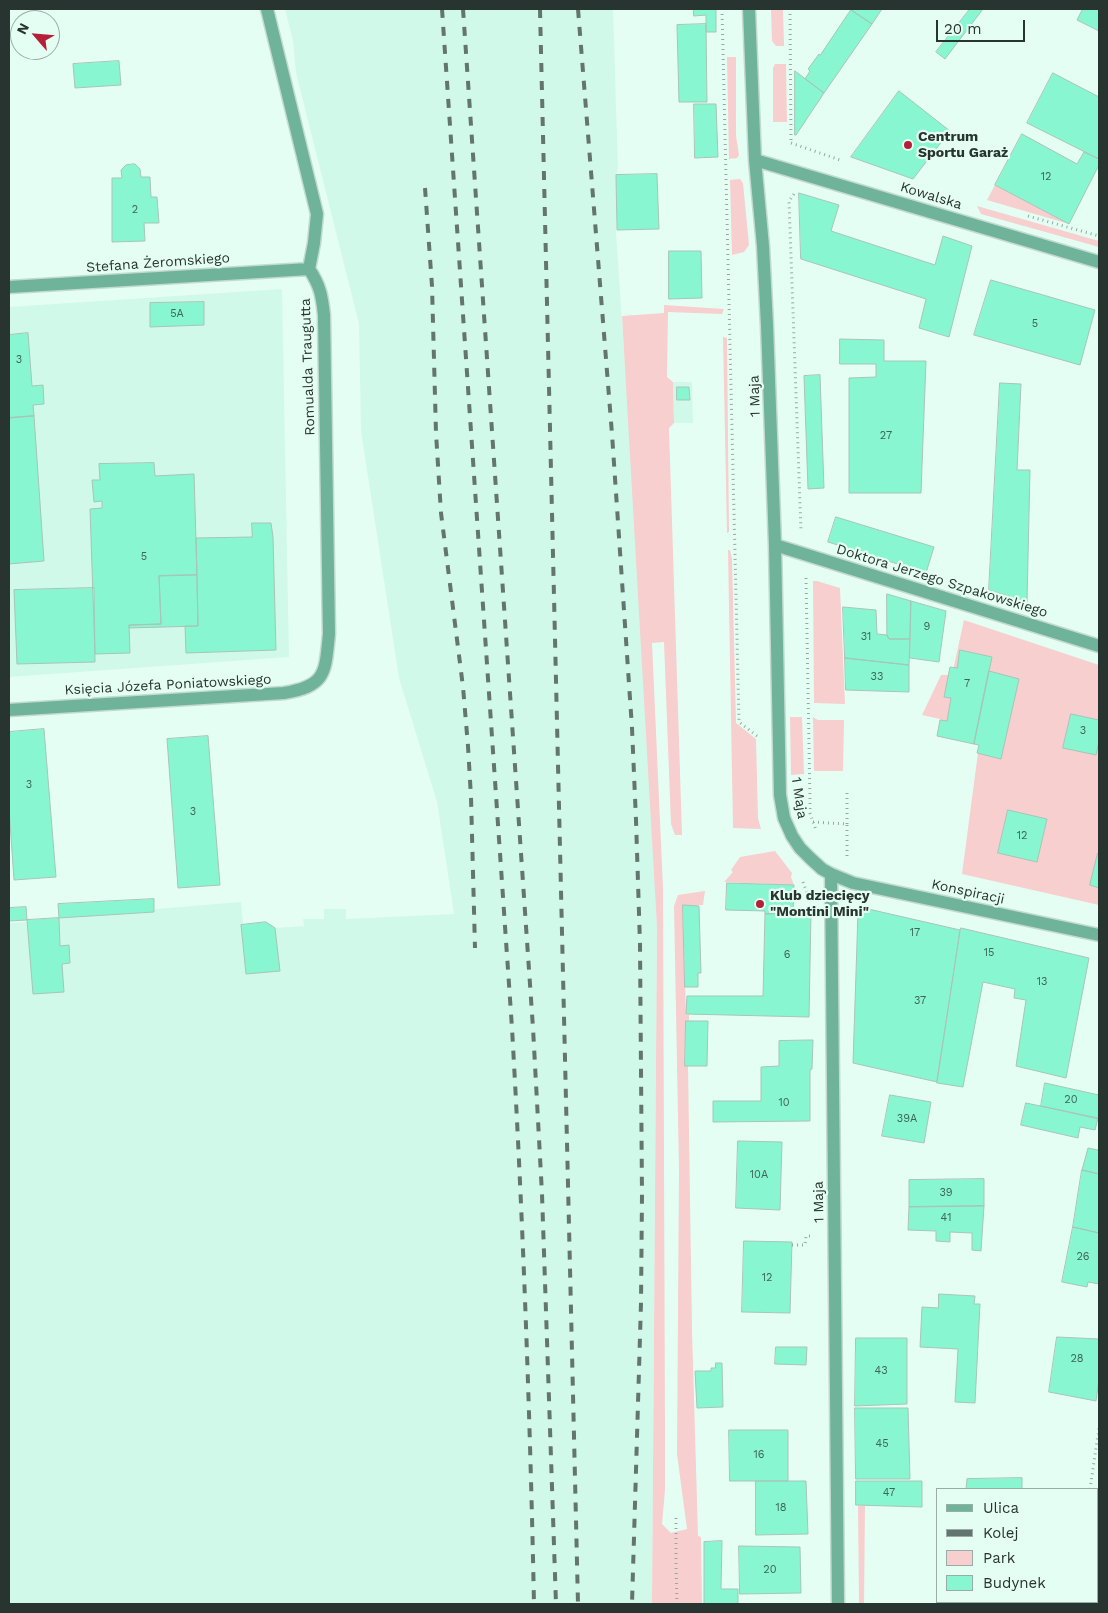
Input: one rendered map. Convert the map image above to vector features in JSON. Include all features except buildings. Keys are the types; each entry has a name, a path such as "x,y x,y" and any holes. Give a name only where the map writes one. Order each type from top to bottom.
{"street":[{"path":"267,9 317,214 309,269"},
{"name":"1 Maja","path":"749,9 755,160 766,305 775,545 780,795 784,818 792,836 810,858 831,874 838,1604"},
{"name":"Kowalska","path":"755,160 1099,262"},
{"name":"Stefana Żeromskiego","path":"9,287 309,269"},
{"name":"Romualda Traugutta","path":"309,269 318,282 322,295 324,315 329,634 323,674"},
{"name":"Doktora Jerzego Szpakowskiego","path":"775,545 1099,646"},
{"name":"Księcia Józefa Poniatowskiego","path":"9,710 284,694 302,690 315,683 323,674"},
{"name":"Konspiracji","path":"831,874 853,883 873,888 1099,936"}],"path":[{"path":"722,9 739,722 760,738"},
{"path":"790,9 791,143"},
{"path":"800,193 793,194 789,201 801,536"},
{"path":"807,574 805,580 810,813 818,834"},
{"path":"841,857 847,862 847,790"},
{"path":"813,822 847,824"},
{"path":"792,1245 805,1245 806,1236 809,1236"},
{"path":"1090,1488 1099,1428"},
{"path":"676,1518 677,1604"}],"shaded area":[{"path":"285,9 613,9 618,168 616,175 616,233 637,541 657,926 652,1604 9,1604 9,923 27,922 27,920 154,912 155,909 241,902 243,924 266,922 275,928 304,926 303,919 324,919 324,909 346,909 346,919 454,914 437,802 399,678 361,431 359,324 296,73 293,41"},
{"path":"282,289 289,657 9,677 9,307"},
{"path":"673,382 692,382 693,423 674,423"}],"green space":[{"path":"771,9 783,9 784,46 776,46 772,41"},
{"path":"727,57 736,57 736,136 739,155 737,158 729,159"},
{"path":"775,64 786,64 787,122 773,122 773,68"},
{"path":"740,179 743,183 749,245 744,252 732,255 730,180"},
{"path":"995,185 1069,224 987,200"},
{"path":"977,206 1099,241 1099,247 981,214"},
{"path":"664,305 724,309 722,314 668,312 667,377 673,382 674,423 669,428 682,835 675,835 671,824 664,642 652,643 663,888 665,1490 662,1524 671,1533 687,1529 677,1454 679,1170 674,906 678,895 705,891 703,905 683,906 686,1015 689,1015 689,1021 686,1021 685,1066 688,1066 692,1331 698,1536 701,1537 702,1604 652,1604 657,927 622,316 664,313"},
{"path":"723,337 727,338 729,532 727,533"},
{"path":"728,550 730,550 732,559 736,723 756,739 758,818 761,829 733,828"},
{"path":"813,581 840,588 845,704 814,703"},
{"path":"964,620 1099,665 1099,905 962,874 979,745 937,736 940,719 922,715 941,675 952,675"},
{"path":"790,717 802,717 804,774 791,775"},
{"path":"813,717 818,720 844,720 843,771 814,771"},
{"path":"775,851 792,873 791,877 794,885 724,882 733,872 731,870 740,857"},
{"path":"858,1506 865,1506 864,1604 859,1604"}],"railway":[{"path":"442,9 512,1028 526,1316 534,1604"},
{"path":"463,9 533,1028 542,1194 556,1604"},
{"path":"540,9 578,1604"},
{"path":"578,9 612,434 632,728 636,820 640,944 642,1195 641,1303 632,1604"},
{"path":"425,188 432,286 436,433 441,513 463,687 468,746 475,948"}],"place":[{"name":"Centrum Sportu Garaż","path":"908,145"},
{"name":"Klub dziecięcy \"Montini Mini\"","path":"760,904"}]}
